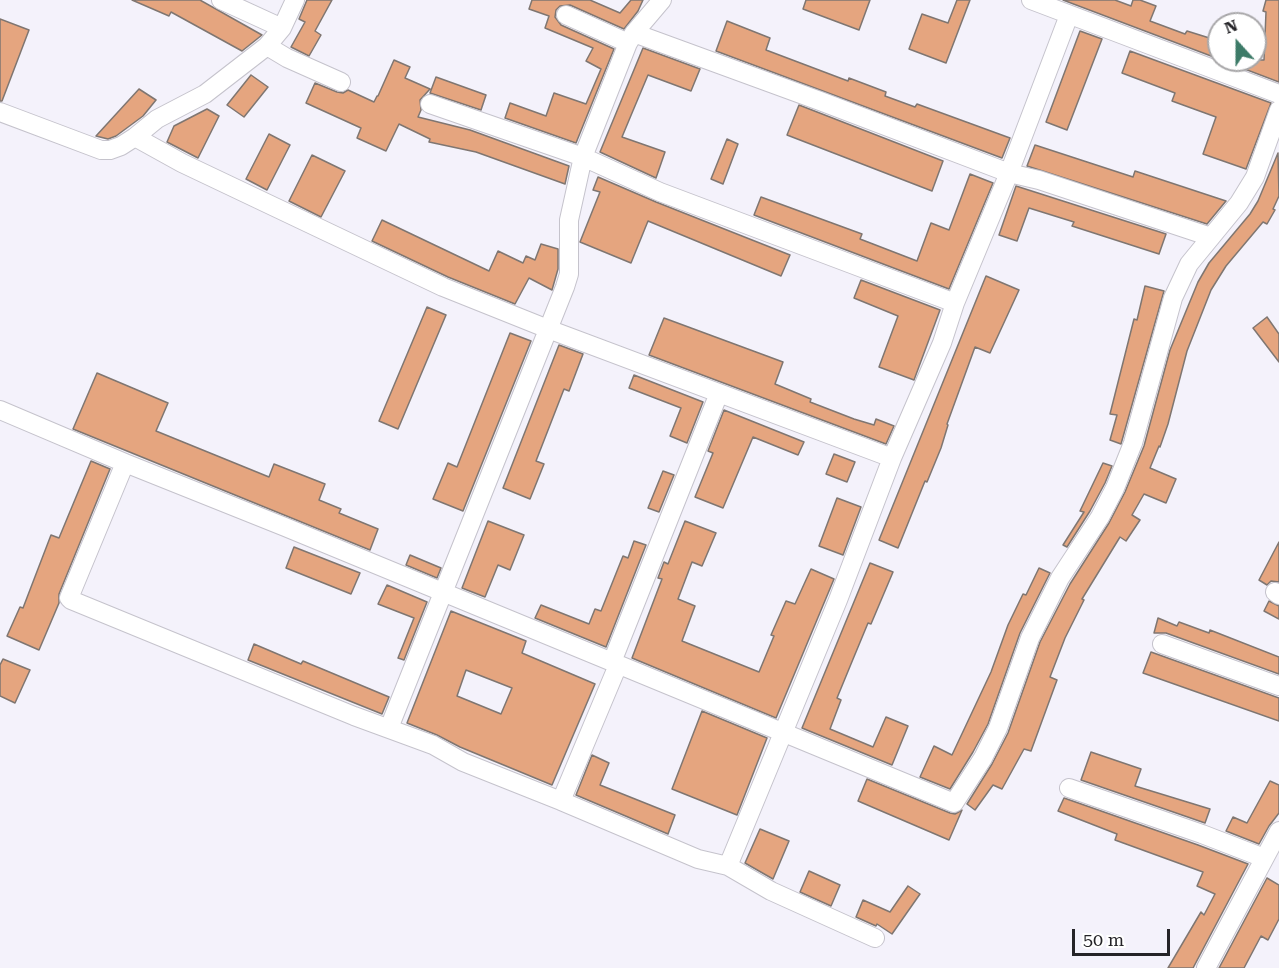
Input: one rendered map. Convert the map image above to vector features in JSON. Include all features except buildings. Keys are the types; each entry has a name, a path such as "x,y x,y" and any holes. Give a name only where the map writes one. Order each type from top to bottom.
{"street":[{"path":"221,0 282,28"},
{"path":"0,112 101,150 121,146 157,119 205,94 267,46 282,28 295,0"},
{"path":"389,728 569,274 569,220 582,157 631,38 662,0"},
{"path":"1031,0 1279,94"},
{"path":"566,15 820,101 1009,173 1040,180 1211,237"},
{"path":"728,866 838,600 892,458 942,343 955,303 1009,173 1069,15"},
{"path":"267,46 287,58 341,82"},
{"path":"430,104 582,157 660,192 955,303"},
{"path":"0,410 125,464 285,527 442,594 952,803 956,802 998,728 1030,638 1060,578 1100,517 1115,488 1133,442 1173,298 1189,264 1239,203 1255,177 1279,110"},
{"path":"135,137 182,163 443,287 548,329 892,458"},
{"path":"561,801 719,393"},
{"path":"125,464 69,599 354,716 433,745 464,762 698,859 728,866 771,891 875,938"},
{"path":"1162,644 1279,686"},
{"path":"1069,788 1264,858"},
{"path":"1206,968 1279,831"}]}
